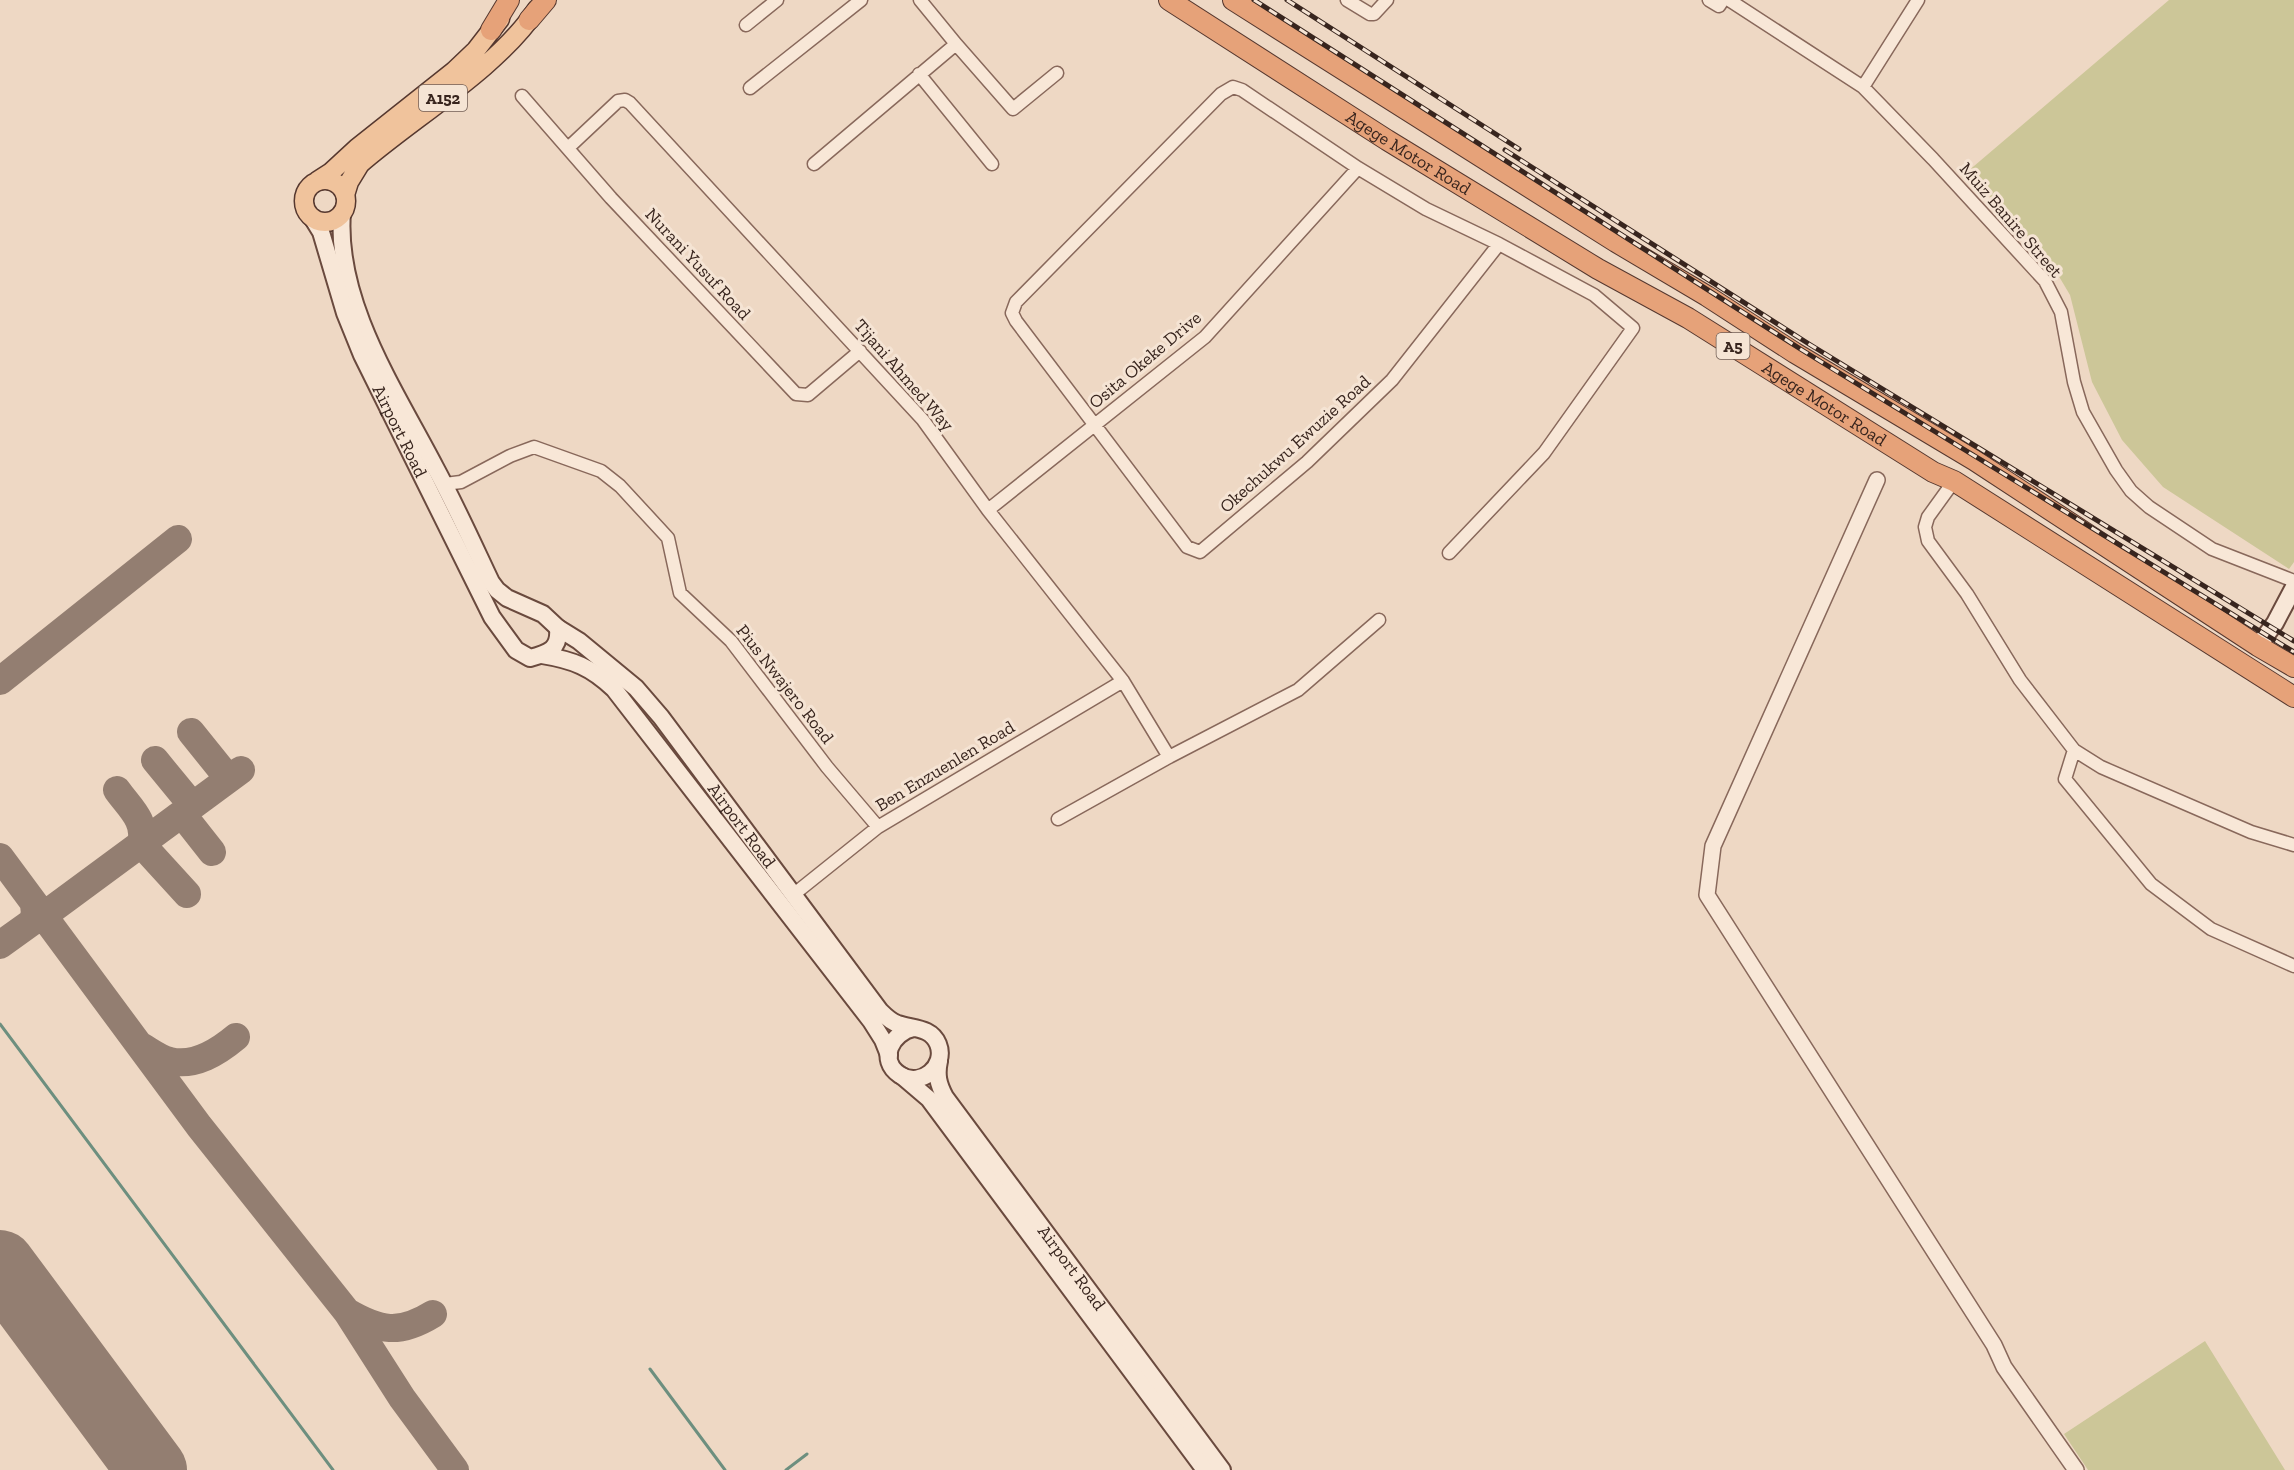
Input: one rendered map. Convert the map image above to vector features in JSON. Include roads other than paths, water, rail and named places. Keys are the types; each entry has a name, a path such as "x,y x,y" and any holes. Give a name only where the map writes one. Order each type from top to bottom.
{"highway":[{"path":"491,30 511,0"},
{"path":"529,21 544,0"},
{"name":"Agege Motor Road","path":"1169,0 1387,140 1599,269 1688,318 1933,472 1954,481 2294,698"},
{"name":"Agege Motor Road","path":"1233,0 1616,242 1707,296 1795,354 1974,460 2258,646 2294,667"},
{"path":"1599,269 1616,242"}],"main road":[{"name":"Airport Road","path":"524,606 507,598 491,582 445,484 375,354 356,305 342,246 344,204 349,182 360,164 473,75 529,21"},
{"name":"A152","path":"317,181 454,71 476,50 491,30"},
{"path":"329,180 341,187 344,204 334,220 327,222 314,219 308,214 304,200 309,187 317,181 329,180"},
{"name":"Airport Road","path":"314,219 321,232 345,313 362,355 486,605 504,636"},
{"path":"2258,646 2264,634 2276,623 2294,587"},
{"path":"524,606 543,614 558,628 559,639 556,646 542,655 530,658 516,650 504,636 506,618 512,611 524,606"},
{"name":"Airport Road","path":"558,628 579,641 627,681 661,717 880,1011 897,1024 914,1028"},
{"name":"Airport Road","path":"542,655 564,658 578,663 598,673 614,689 871,1022 883,1040 889,1055"},
{"path":"914,1028 932,1034 940,1051 939,1061 928,1075 910,1079 901,1076 895,1070 889,1055 893,1040 906,1029 914,1028"},
{"name":"Airport Road","path":"939,1061 938,1084 945,1097 1222,1470"},
{"name":"Airport Road","path":"901,1076 928,1100 1205,1470"}],"street":[{"path":"746,25 777,0"},
{"path":"750,88 861,0"},
{"path":"921,0 1013,109 1057,73"},
{"path":"1347,0 1370,14 1374,14 1387,0"},
{"path":"1709,0 1719,6 1724,0"},
{"name":"Muiz Banire Street","path":"1729,0 1863,87 1934,159 2045,281 2061,312 2074,382 2083,412 2116,470 2131,491 2149,507 2212,549 2294,581"},
{"path":"1863,87 1918,0"},
{"path":"814,164 956,44"},
{"path":"920,74 992,164"},
{"path":"1095,425 1016,321 1012,313 1016,302 1221,94 1233,87 1242,90 1358,168 1426,209 1499,244 1594,295 1634,328 1544,453 1449,553"},
{"name":"Nurani Yusuf Road","path":"522,96 796,394 808,395 860,351"},
{"name":"Tijani Ahmed Way","path":"568,148 618,101 625,100 923,420 988,510 1123,681 1169,757"},
{"name":"Osita Okeke Drive","path":"988,510 1205,337 1358,168"},
{"name":"Okechukwu Ewuzie Road","path":"1095,425 1187,547 1200,552 1306,462 1392,380 1499,244"},
{"name":"Pius Nwajero Road","path":"445,484 461,482 510,456 534,447 601,471 614,481 668,538 680,593 731,641 827,767 878,827"},
{"path":"1877,480 1713,846 1707,895 1989,1336 2004,1367 2076,1470"},
{"path":"1954,481 1924,526 1928,541 1967,594 2020,680 2074,750 2101,767 2144,786 2251,832 2294,845"},
{"path":"1058,819 1169,757 1298,690 1379,620"},
{"name":"Ben Enzuenlen Road","path":"793,895 878,827 1123,681"},
{"path":"2074,750 2065,778 2151,884 2211,929 2294,966"}],"waterway":[{"path":"0,1024 333,1470"},
{"path":"650,1369 725,1470"},
{"path":"786,1470 807,1454"}],"railway":[{"path":"1254,0 1802,350 2294,652"},
{"path":"1287,0 1519,149"},
{"path":"1505,150 1809,344 2294,641"}]}
